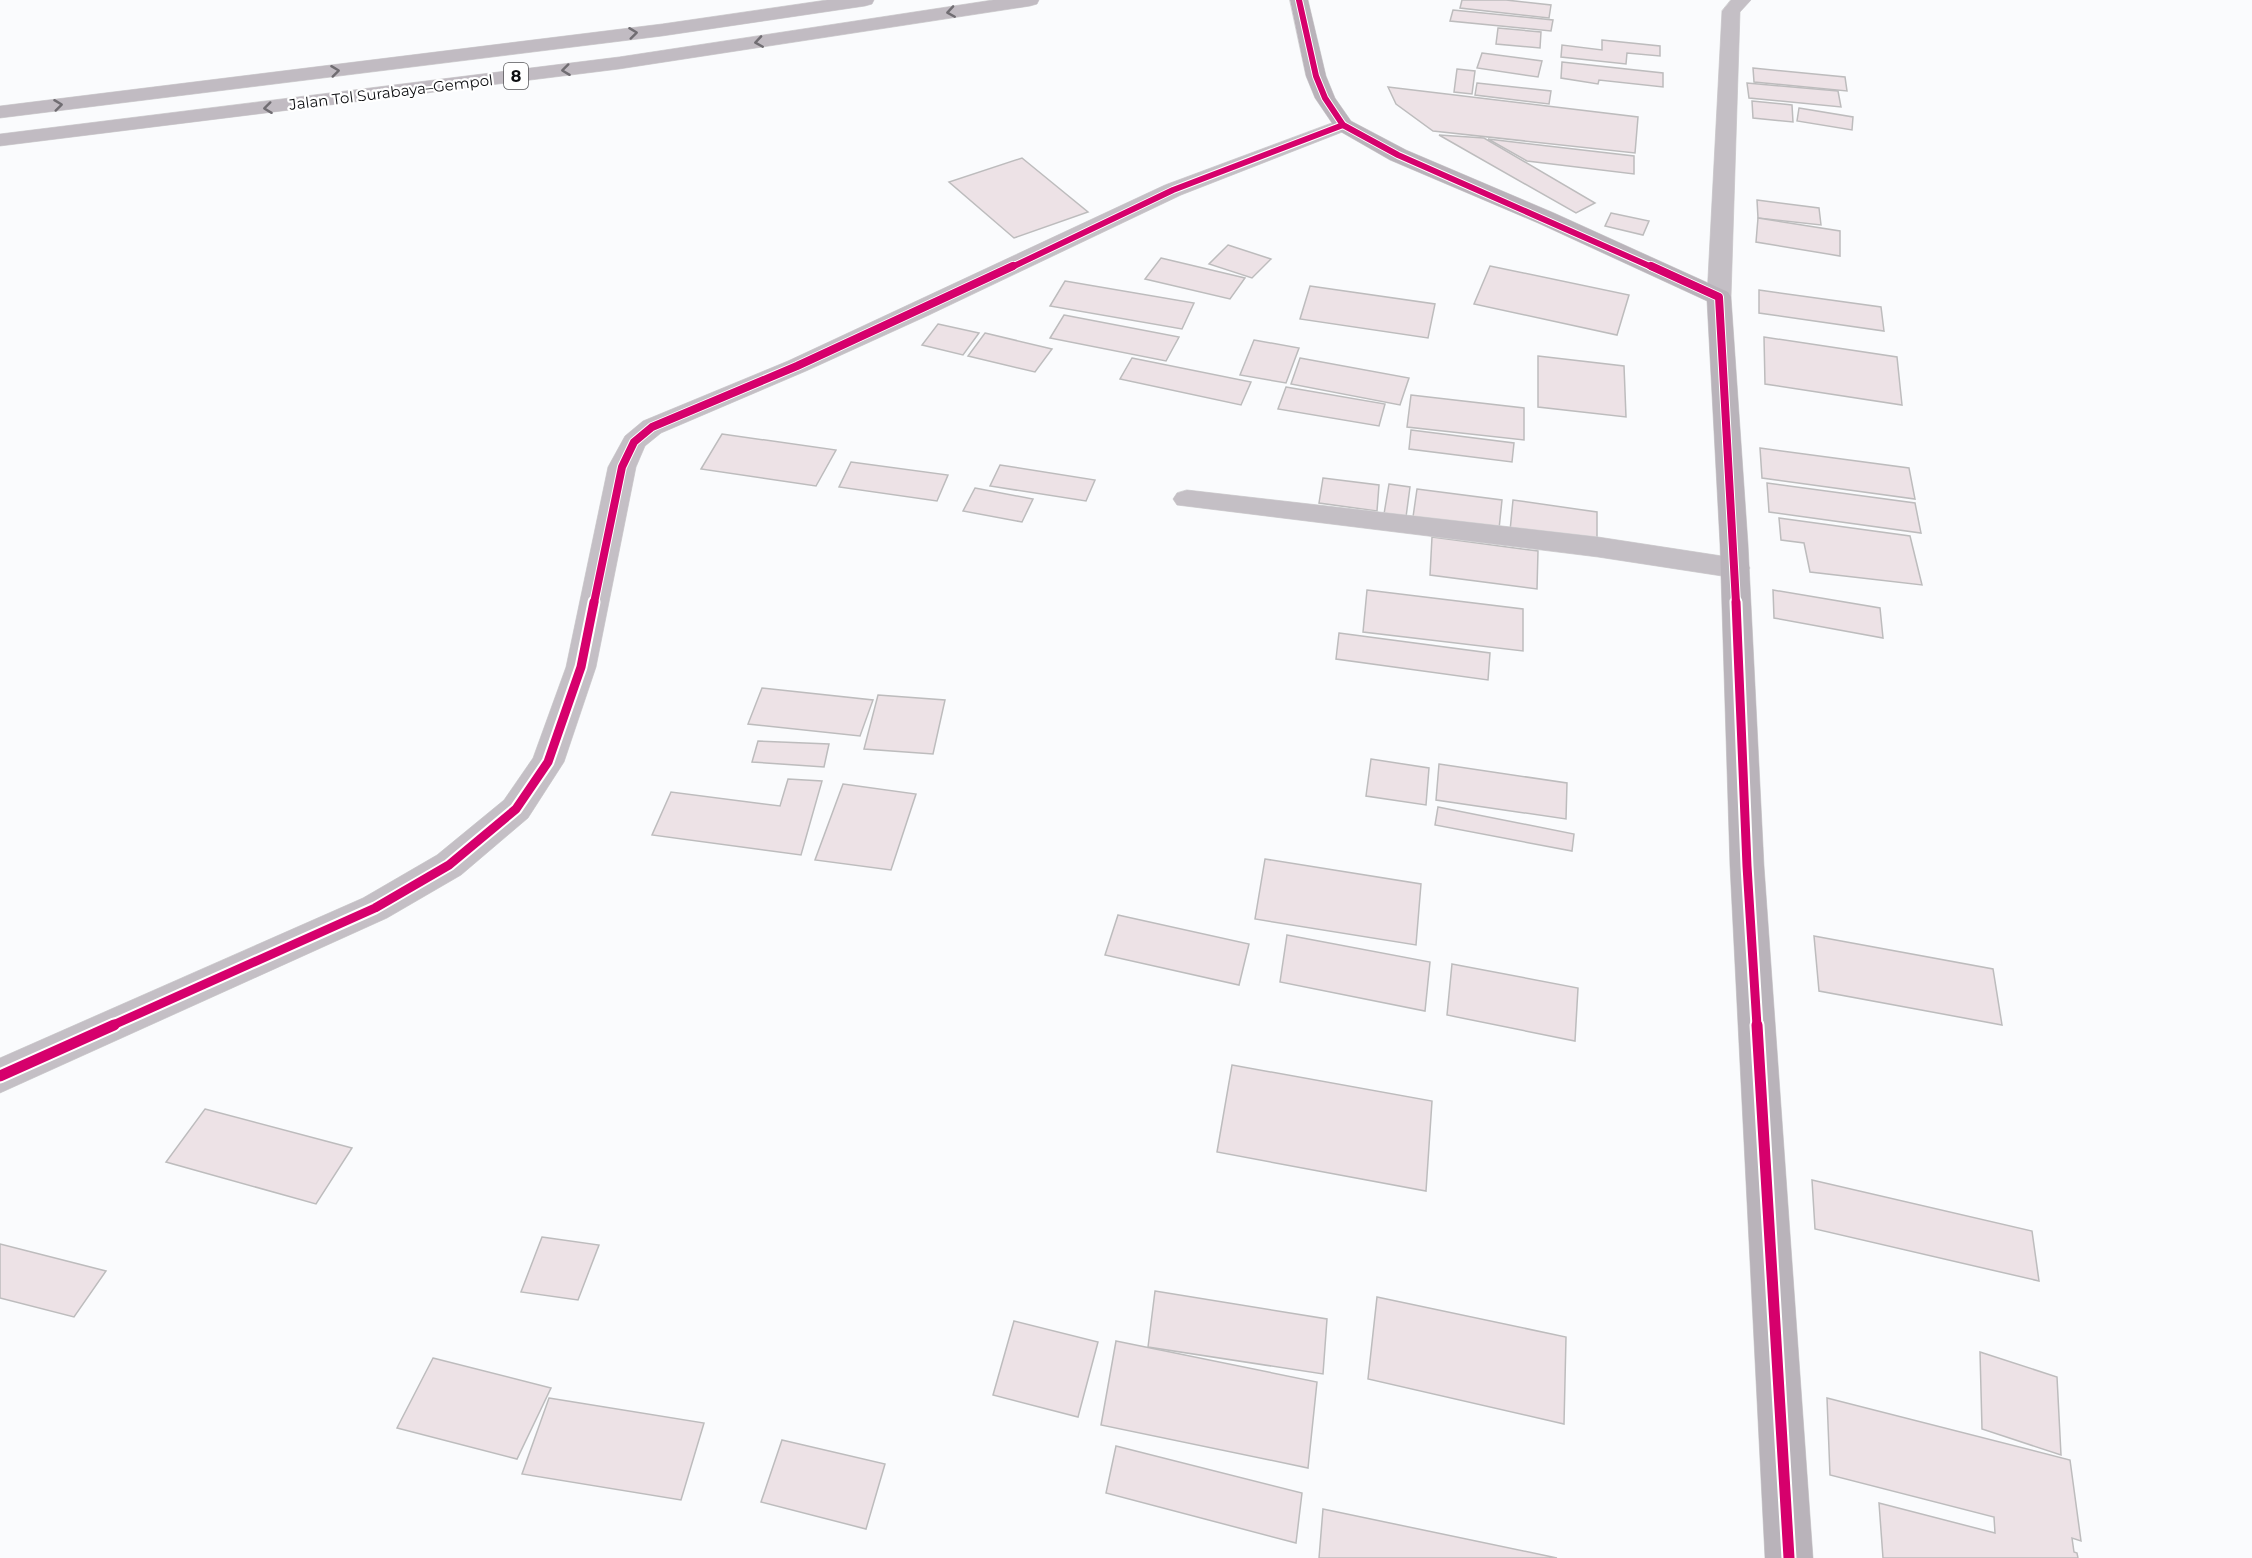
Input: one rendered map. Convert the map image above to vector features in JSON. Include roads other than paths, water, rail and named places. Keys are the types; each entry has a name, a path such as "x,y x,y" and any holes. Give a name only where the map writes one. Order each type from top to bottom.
{"highway":[{"name":"Jalan Tol Surabaya–Gempol","path":"0,112 662,30 865,0"},
{"name":"Jalan Tol Surabaya–Gempol","path":"0,140 619,63 1030,0"}],"street":[{"path":"1742,0 1731,11 1719,297 1735,568 1747,866 1789,1558"},
{"path":"1302,13 1316,76 1325,98 1343,125 1398,155 1546,218 1719,297"},
{"path":"0,1076 375,908 448,865 516,809 548,762 581,667 622,467 634,442 652,427 797,366 1173,190 1343,125"},
{"path":"1187,499 1598,547 1735,568"}]}
